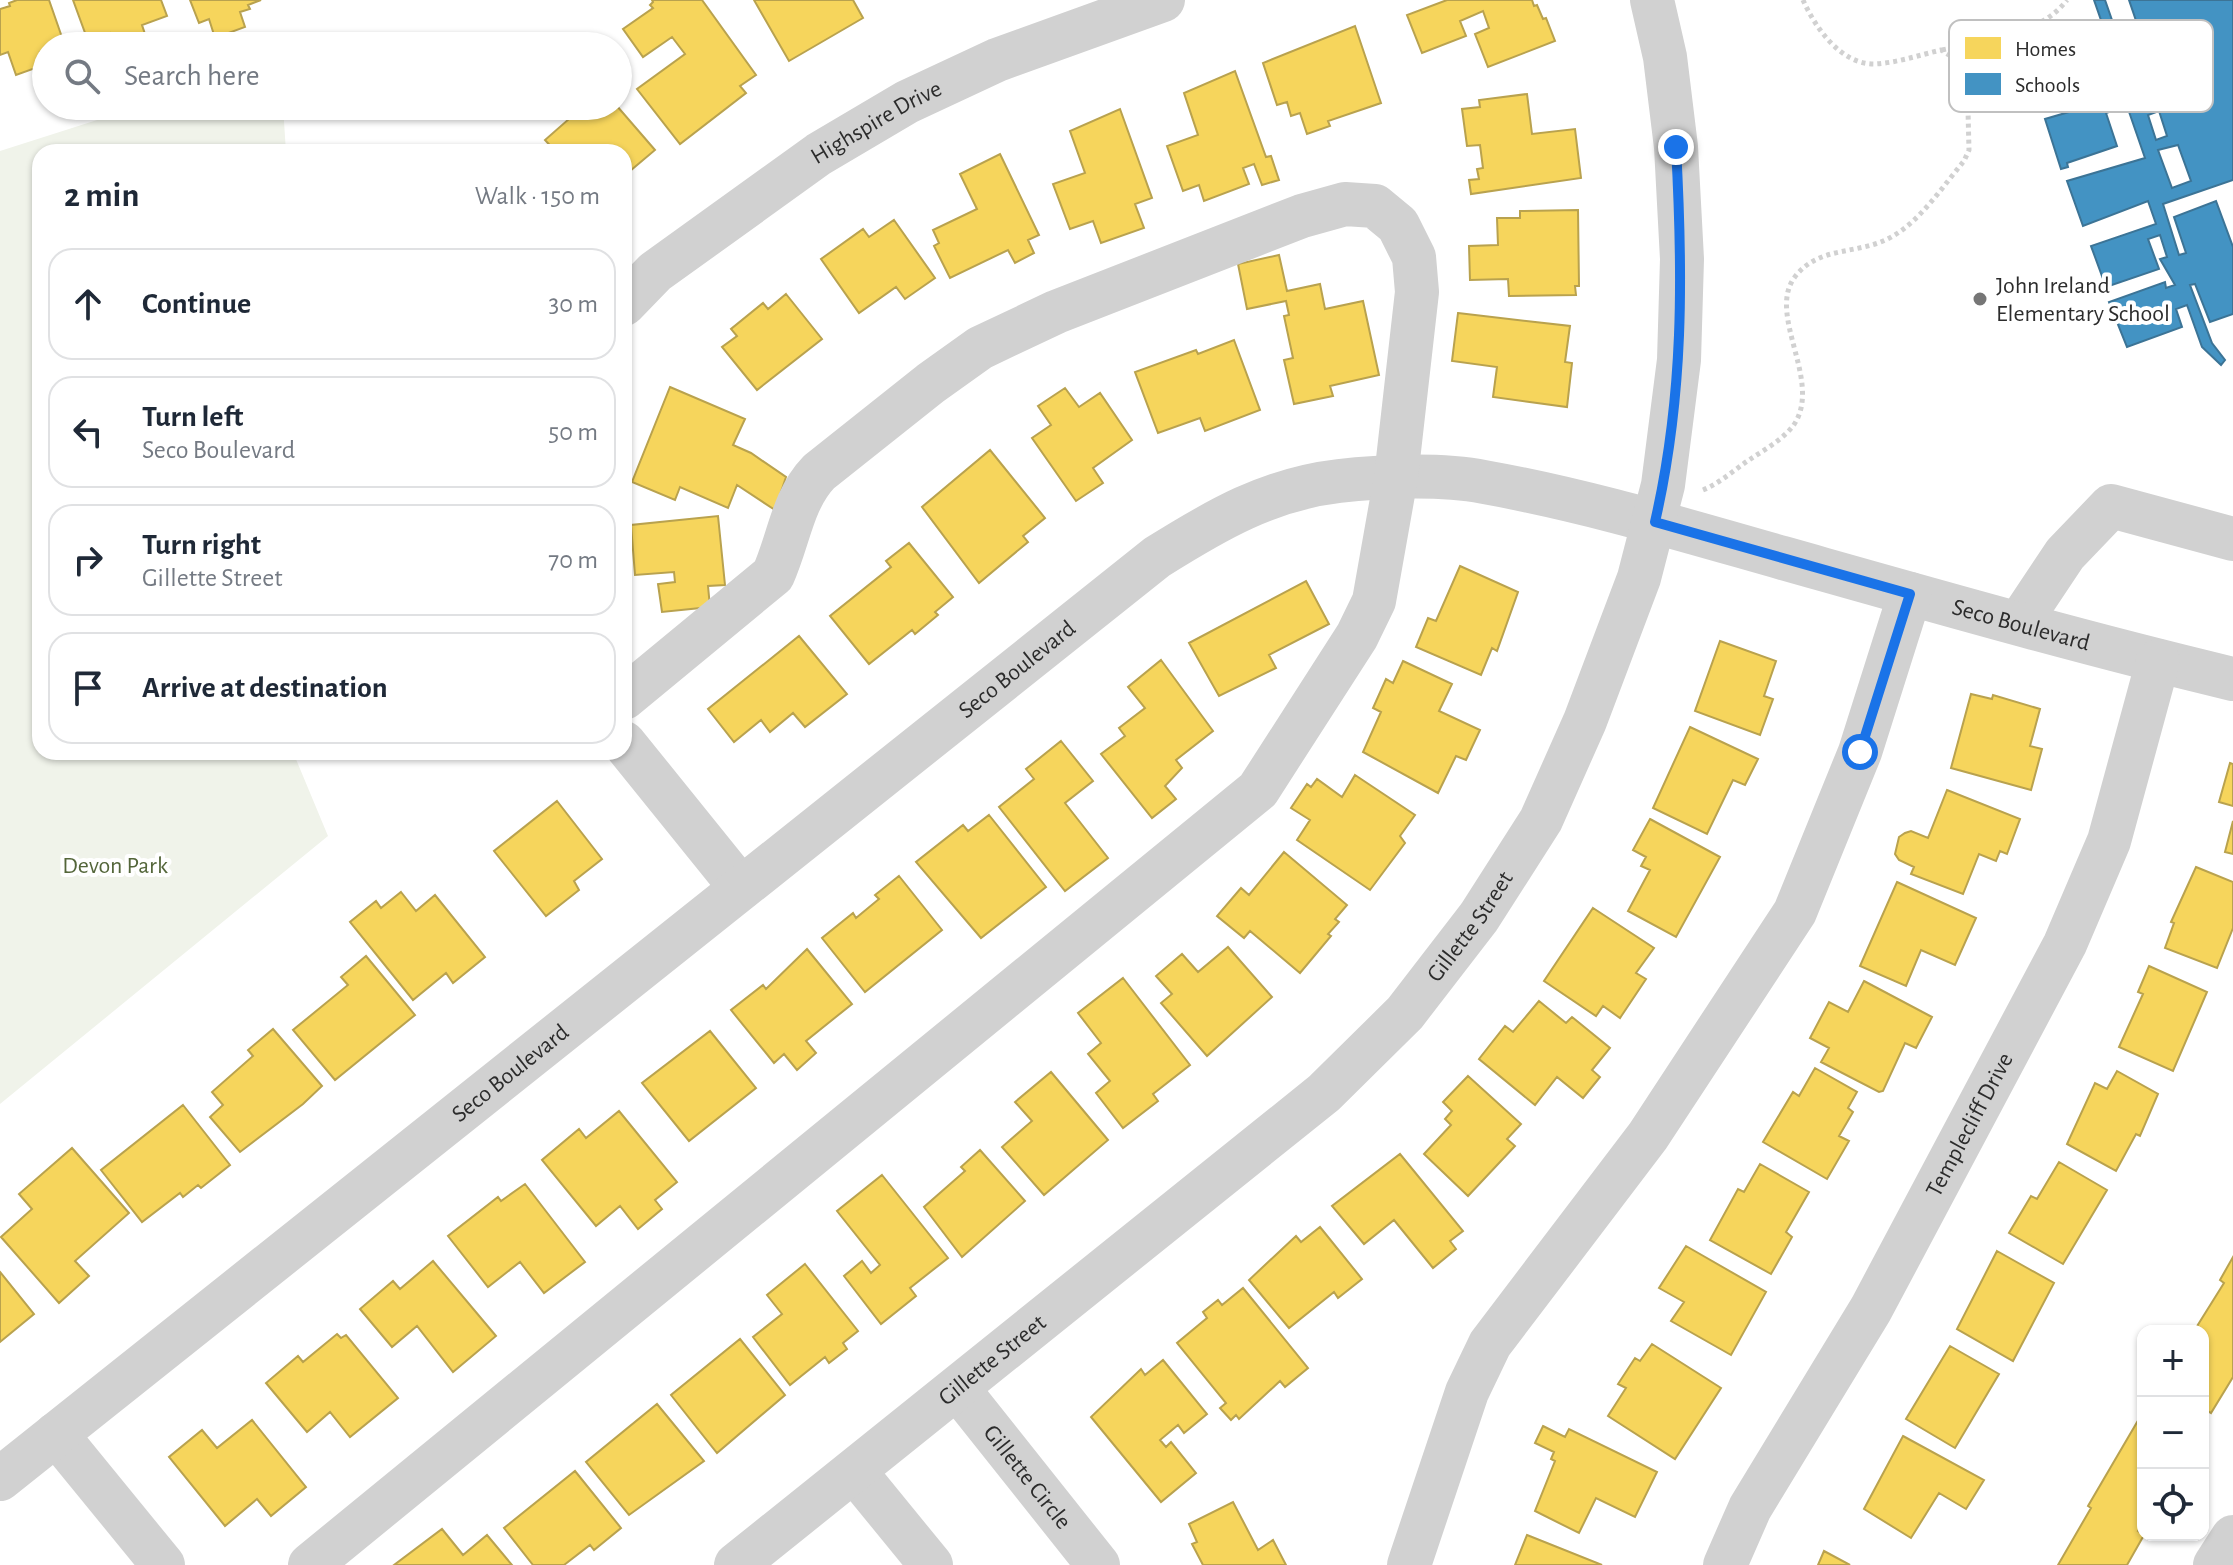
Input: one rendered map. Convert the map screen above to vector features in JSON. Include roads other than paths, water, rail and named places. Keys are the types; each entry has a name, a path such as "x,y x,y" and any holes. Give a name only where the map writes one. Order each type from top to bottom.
{"street":[{"name":"Highspire Drive","path":"632,296 655,272 819,154 907,102 997,60 1163,0"},
{"name":"Gillette Street","path":"736,1565 1324,1093 1405,1013 1479,917 1541,820 1585,721 1639,578 1663,485 1679,360 1682,259 1676,147 1665,57 1652,0"},
{"path":"310,1565 1258,790 1357,636 1374,601 1396,477 1417,292 1414,257 1398,225 1375,206 1345,204 1302,216 1103,293 980,348 819,472 801,496 773,575 632,691"},
{"name":"Seco Boulevard","path":"0,1479 1157,557 1214,521 1276,493 1337,481 1396,477 1481,481 1655,522 1910,594 2233,679"},
{"path":"2019,623 2065,554 2111,506 2233,539"},
{"path":"1409,1565 1467,1392 1490,1344 1648,1136 1795,912 1860,752 1910,594"},
{"name":"Templecliff Drive","path":"1725,1565 1750,1508 1871,1309 2065,944 2109,841 2158,661"},
{"path":"632,753 741,888"},
{"name":"Gillette Circle","path":"958,1389 1098,1565"},
{"path":"56,1434 163,1565"},
{"path":"855,1472 931,1565"},
{"path":"2215,1565 2233,1537"}],"place":[{"name":"John Ireland Elementary School","path":"1980,299"}],"park label":[{"name":"Devon Park","path":"115,865"}]}
